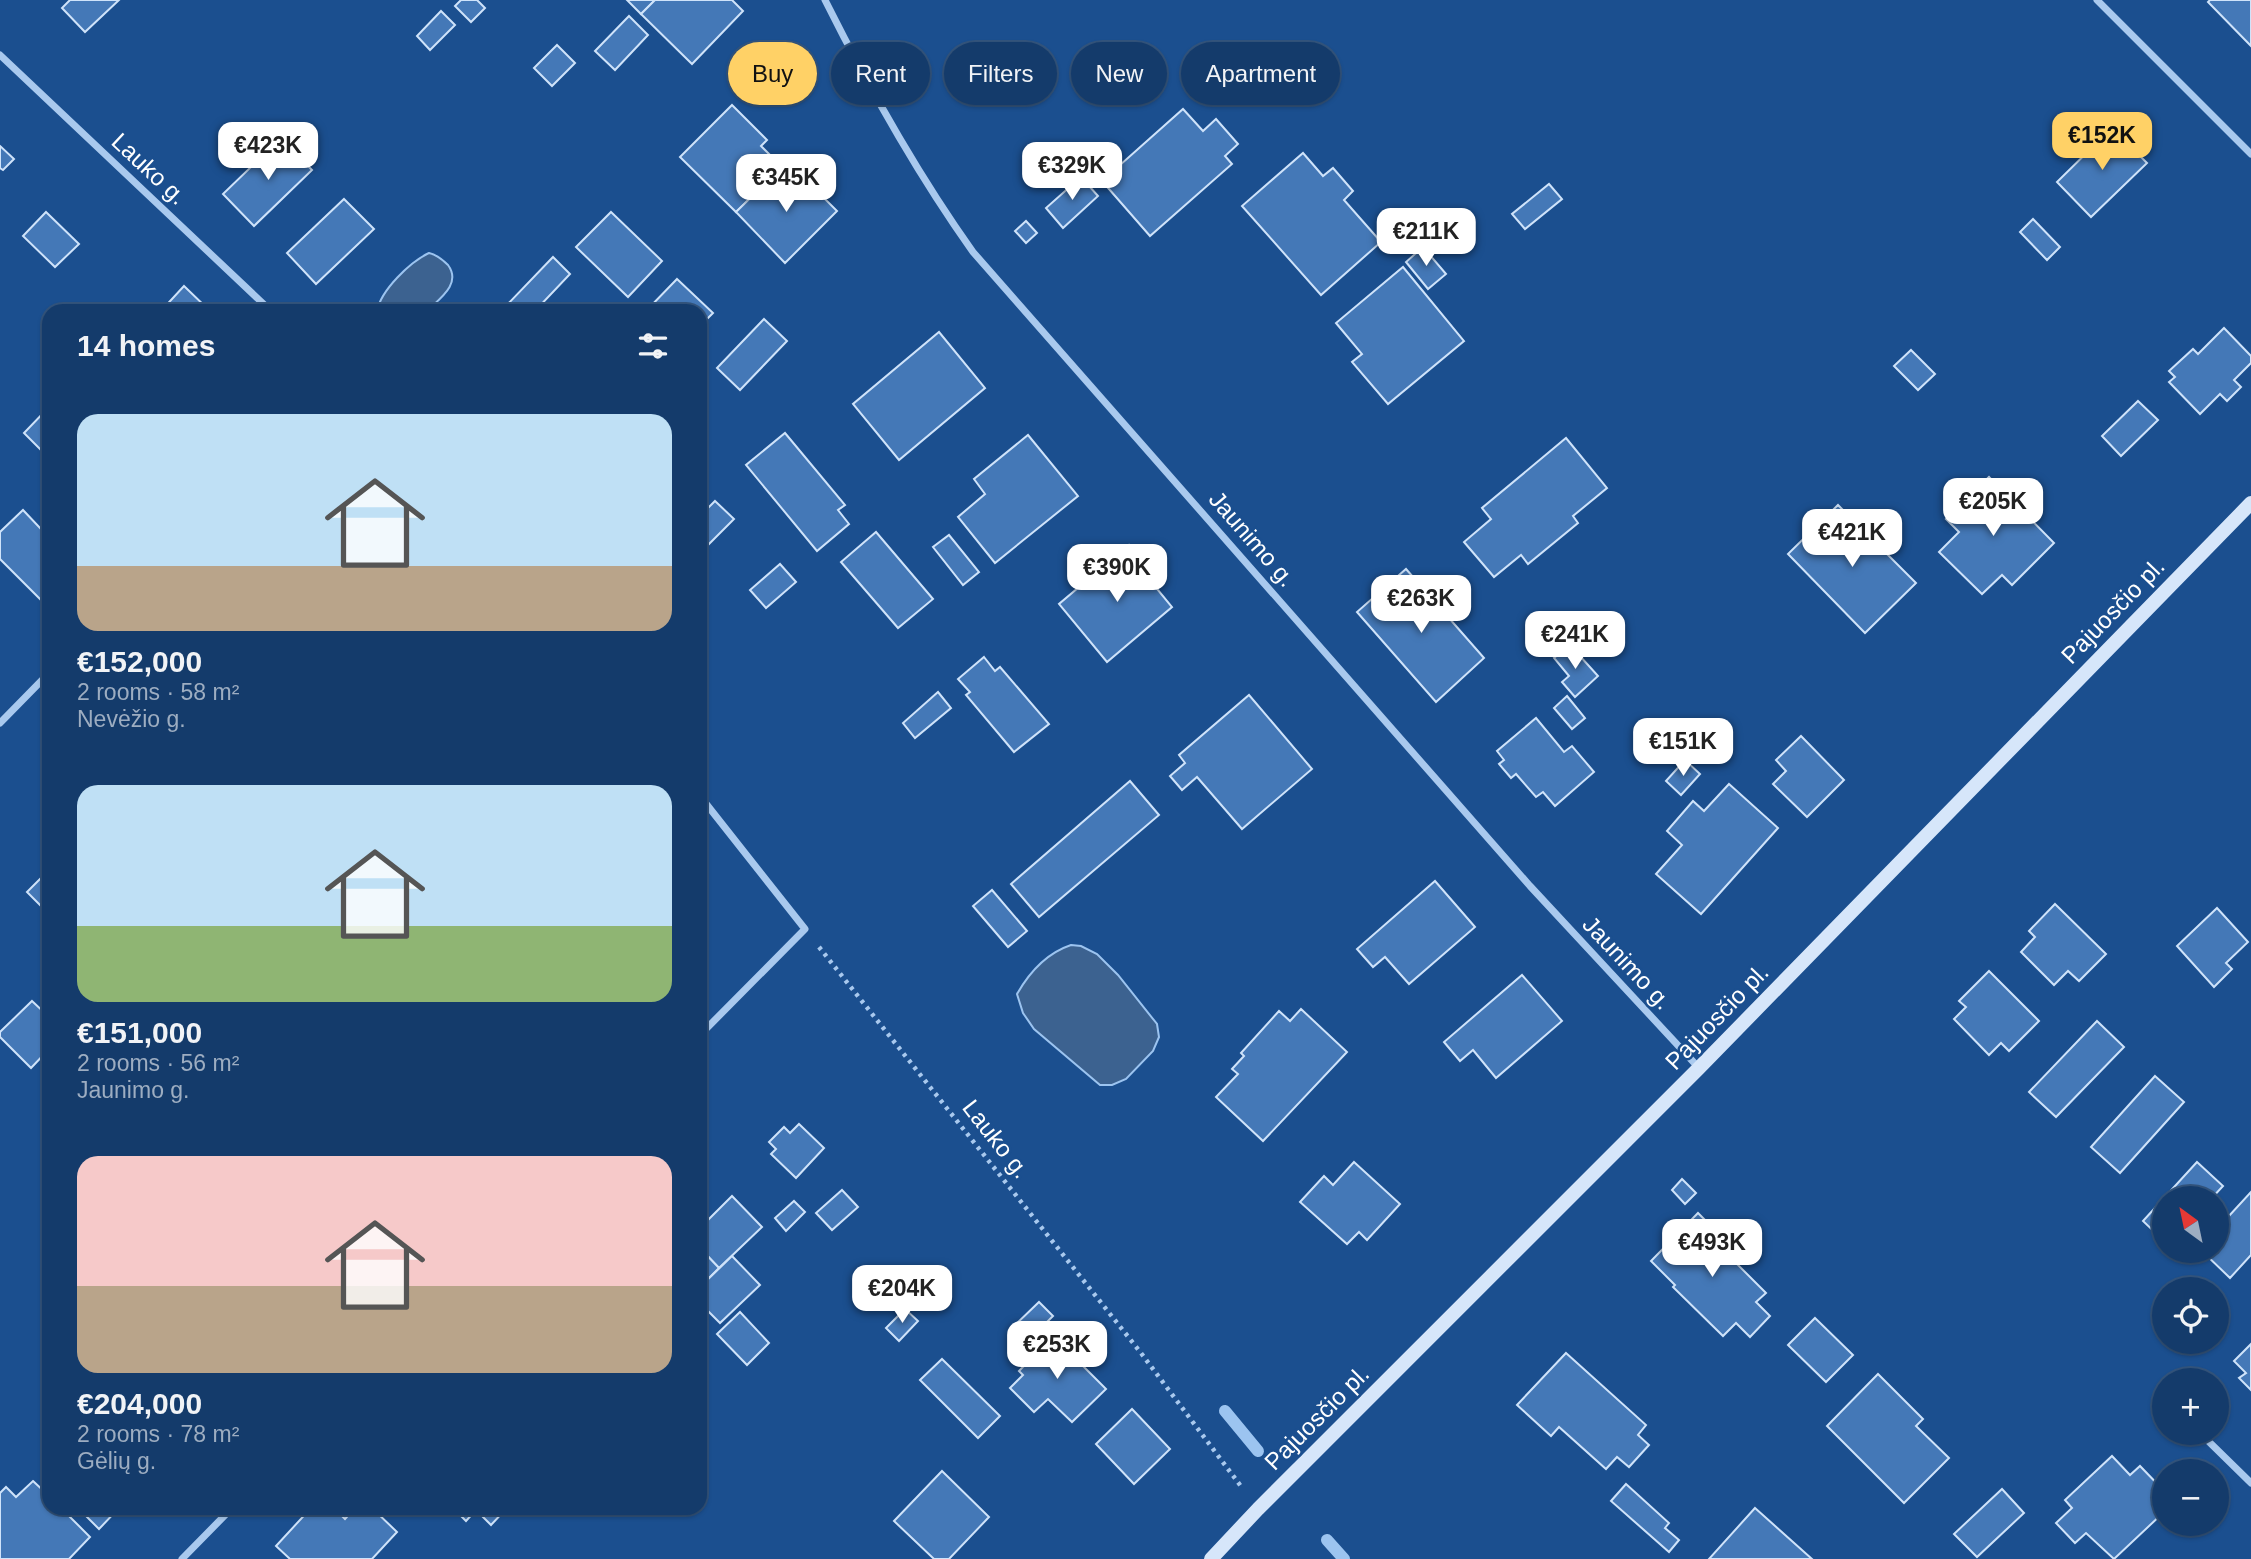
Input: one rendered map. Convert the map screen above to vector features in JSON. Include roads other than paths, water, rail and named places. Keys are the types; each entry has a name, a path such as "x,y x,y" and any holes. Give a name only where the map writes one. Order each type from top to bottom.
{"main road":[{"name":"Pajuosčio pl.","path":"1211,1559 1699,1068 2251,503"}],"street":[{"name":"Jaunimo g.","path":"825,0 898,138 938,203 974,252 1530,886 1699,1068"},
{"path":"2097,0 2251,154"},
{"name":"Lauko g.","path":"0,55 264,304"},
{"path":"0,723 42,680"},
{"path":"707,805 805,929 707,1028"},
{"path":"2212,1445 2251,1483"},
{"path":"182,1559 225,1515"}],"water":[{"path":"429,253 448,265 452,279 443,296 434,304 380,304 397,278"},
{"path":"1071,945 1081,946 1097,954 1118,975 1157,1024 1159,1037 1153,1051 1126,1079 1112,1085 1100,1085 1034,1029 1023,1013 1017,994 1040,965 1054,953"}],"waterway":[{"path":"1225,1411 1258,1451"},
{"path":"1327,1540 1344,1559"}]}
